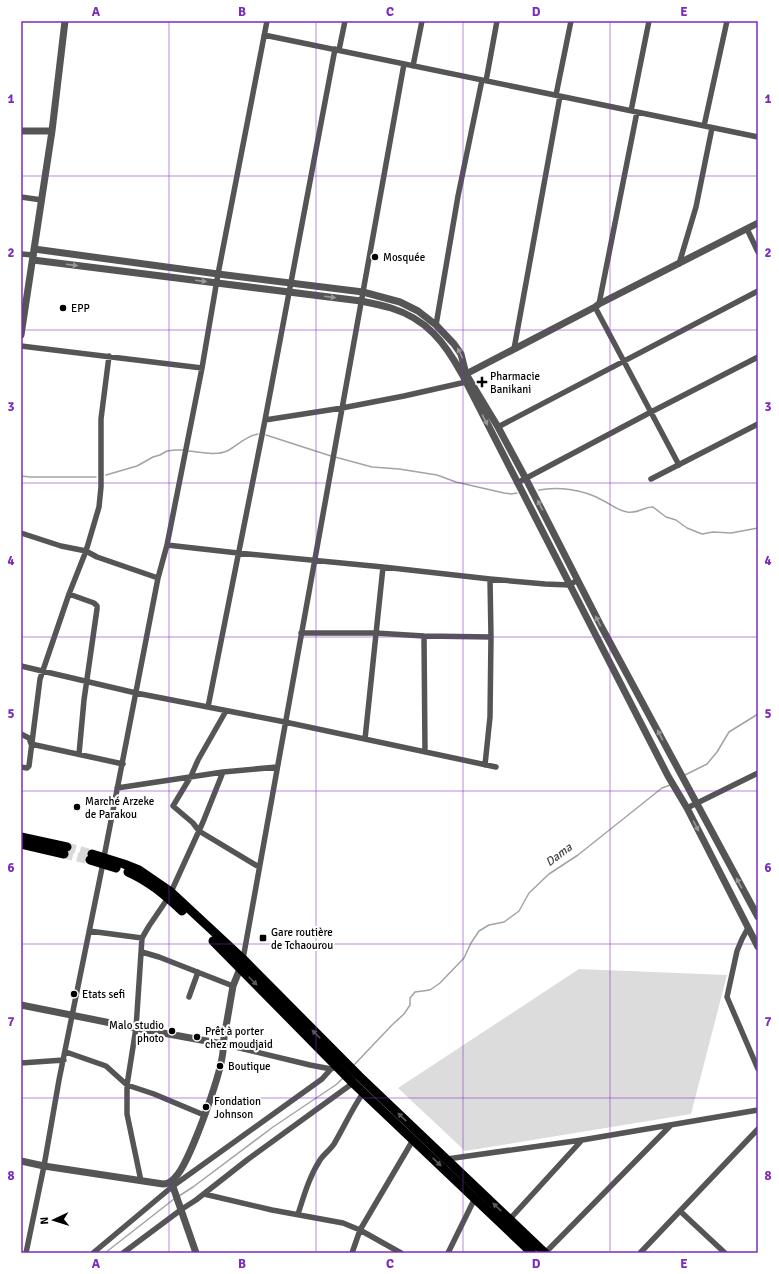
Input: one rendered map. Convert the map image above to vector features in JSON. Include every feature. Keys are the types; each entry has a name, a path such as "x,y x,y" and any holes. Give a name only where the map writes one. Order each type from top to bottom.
{"main road":[{"path":"21,837 66,850 21,844"},
{"path":"91,857 103,860 136,875 169,895 201,928 242,964 337,1066 447,1159 545,1253"},
{"path":"351,1077 363,1093 532,1253"}],"street":[{"path":"21,335 52,131 64,21"},
{"path":"26,1253 117,788 123,764 158,578 167,544 202,368 216,283 267,21"},
{"path":"208,707 289,292 345,21"},
{"path":"413,66 422,21"},
{"path":"436,325 458,196 497,21"},
{"path":"514,349 571,21"},
{"path":"631,111 649,21"},
{"path":"704,126 727,21"},
{"path":"264,35 758,137"},
{"path":"196,1253 173,1187 204,1115 218,1077 233,986 242,964 404,64"},
{"path":"637,112 597,306 624,361 679,464"},
{"path":"679,264 696,206 712,128"},
{"path":"21,131 52,131"},
{"path":"21,197 42,200"},
{"path":"464,374 758,223"},
{"path":"747,229 758,252"},
{"path":"21,254 218,274 363,292 400,302 418,311 436,325 454,344 461,354 466,382 668,776 687,808 758,947"},
{"path":"34,255 216,283 361,301 392,308 412,317 434,333 447,348 498,427 577,580 758,917"},
{"path":"498,427 758,291"},
{"path":"21,346 202,368"},
{"path":"21,767 27,768 29,766 38,686 69,594 86,551 99,507 101,419 109,356"},
{"path":"518,483 758,357"},
{"path":"265,420 342,408 466,382"},
{"path":"651,479 758,424"},
{"path":"21,533 61,546 86,551 97,557 158,578"},
{"path":"167,544 238,553 490,579 570,585 577,580"},
{"path":"365,739 383,567"},
{"path":"485,765 490,717 490,579"},
{"path":"69,594 94,603 97,606 79,754"},
{"path":"301,633 375,633 424,636 491,637"},
{"path":"424,636 425,752"},
{"path":"21,666 136,693 285,722 496,767"},
{"path":"226,711 173,806 193,823 198,831 259,867"},
{"path":"21,734 28,738 31,744"},
{"path":"31,744 123,764"},
{"path":"117,788 143,785 191,776 277,767"},
{"path":"141,1181 127,1114 127,1085 136,1028 142,938 169,895 223,772"},
{"path":"687,808 758,772"},
{"path":"748,928 737,951 727,997 758,1069"},
{"path":"89,931 142,938"},
{"path":"142,952 233,986"},
{"path":"189,997 198,972"},
{"path":"21,1005 223,1044 310,1065 337,1066"},
{"path":"66,1052 106,1066 127,1085 154,1094 204,1115"},
{"path":"21,1063 64,1060"},
{"path":"93,1253 173,1187 322,1079 337,1066"},
{"path":"123,1253 180,1205 204,1194 351,1077"},
{"path":"298,1214 314,1170 321,1158 333,1146 357,1101 363,1093"},
{"path":"447,1159 582,1140 758,1110"},
{"path":"545,1253 672,1124"},
{"path":"640,1253 758,1129"},
{"path":"352,1253 360,1230 413,1140"},
{"path":"510,1219 582,1140"},
{"path":"21,1161 44,1166 163,1184 173,1187"},
{"path":"204,1194 343,1223 360,1230 401,1253"},
{"path":"448,1253 475,1198"},
{"path":"680,1211 724,1253"}],"shaded area":[{"path":"579,969 727,975 691,1114 465,1151 398,1088"}],"waterway":[{"path":"188,451 208,453 223,452 231,449 241,441 258,434"},
{"path":"266,435 331,456"},
{"path":"106,475 137,466 167,451 185,450"},
{"path":"335,457 372,467 399,469 437,475 456,482 504,493 517,493"},
{"path":"21,476 96,477"},
{"path":"539,490 554,488 580,491 627,512 635,512 653,507 666,517 676,520 687,528 702,534 713,532 731,533 758,528"},
{"name":"Dama","path":"685,775 707,764 717,752 729,732 758,714"},
{"name":"Dama","path":"353,1066 404,1014 410,1005 410,998 415,992 430,990 440,983 464,958 479,931 489,925 504,922 519,911 529,893 549,874 578,855 662,788 670,785"},
{"path":"179,1196 273,1127 337,1084 343,1078"},
{"path":"105,1253 174,1199"}],"tunnel":[{"path":"67,847 92,854"},
{"path":"64,854 90,860"}],"place":[{"name":"Mosquée","path":"375,257"},
{"name":"EPP","path":"63,308"},
{"name":"Pharmacie Banikani","path":"482,382"},
{"name":"Marché Arzeke de Parakou","path":"77,807"},
{"name":"Gare routière de Tchaourou","path":"263,938"},
{"name":"Etats sefi","path":"74,994"},
{"name":"Malo studio photo","path":"172,1031"},
{"name":"Prêt à porter chez moudjaid","path":"197,1037"},
{"name":"Boutique","path":"220,1066"},
{"name":"Fondation Johnson","path":"206,1107"}]}
